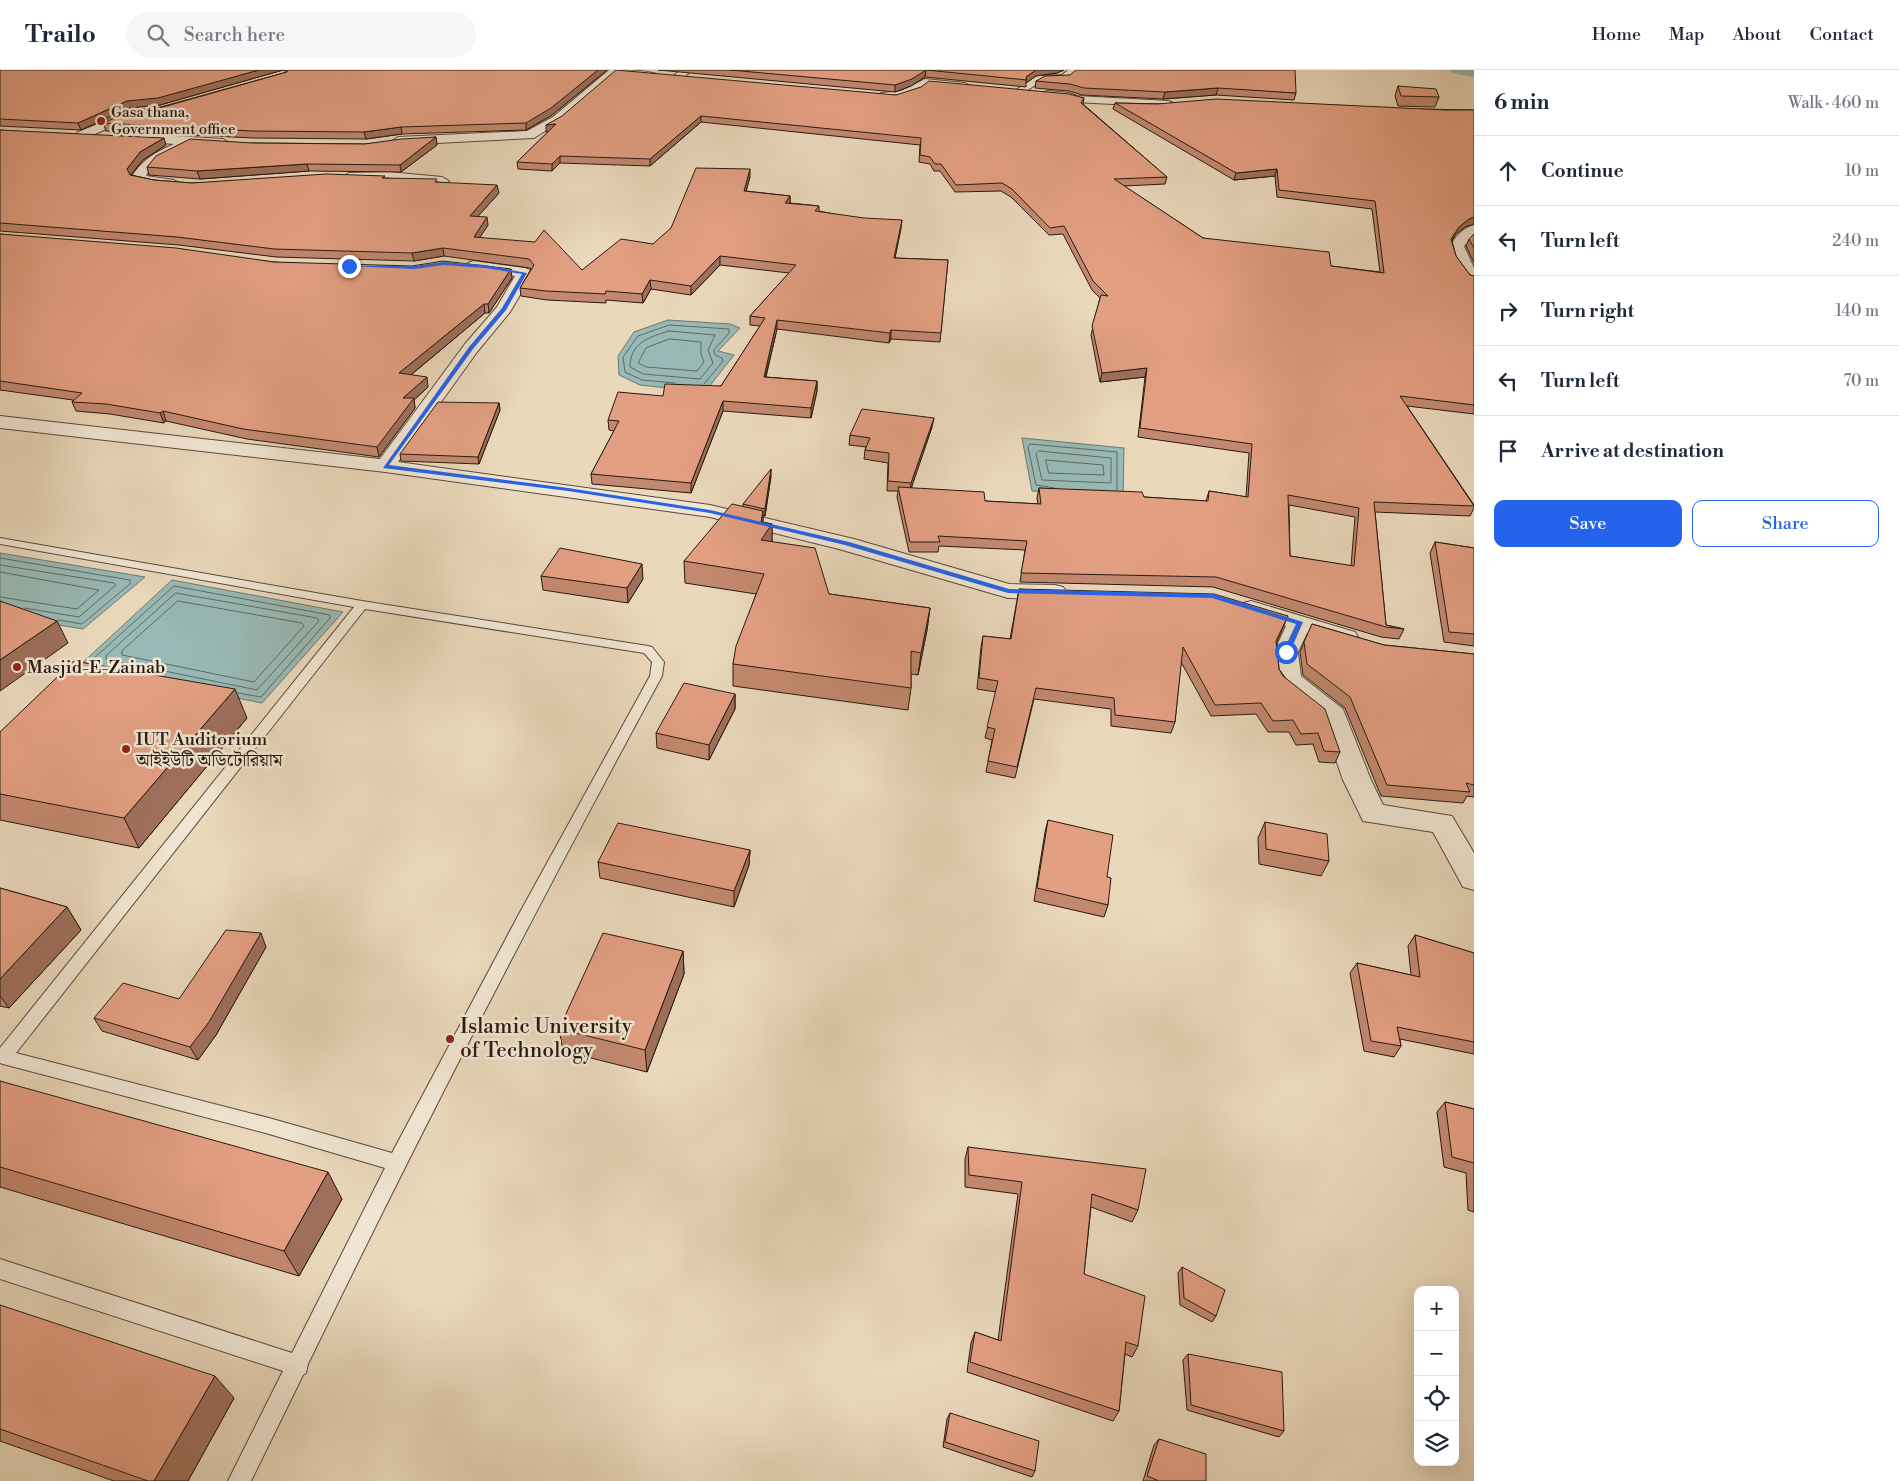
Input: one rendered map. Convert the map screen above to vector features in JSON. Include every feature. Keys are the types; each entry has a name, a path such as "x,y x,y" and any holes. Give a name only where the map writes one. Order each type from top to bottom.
{"street":[{"path":"1021,91 1040,78 1064,78 1075,70"},
{"path":"384,142 530,135 564,114 614,71 669,76 691,74"},
{"path":"872,95 896,97 916,90 928,77 980,87"},
{"path":"1005,90 1113,102 1183,104"},
{"path":"148,111 134,112 78,134 236,143"},
{"path":"184,184 157,183 138,178 147,163 190,141"},
{"path":"335,177 388,176 442,181"},
{"path":"1474,229 1462,238 1457,246 1474,280"},
{"path":"385,466 471,348 504,309 525,273 460,265"},
{"path":"0,422 385,466 710,511 846,544 1008,591 1077,593"},
{"path":"1230,602 1361,641"},
{"path":"1300,622 1286,652 1289,679 1334,715 1357,780 1373,814 1442,823 1474,879"}],"lane":[{"path":"0,541 362,605 648,650 658,662 656,676 581,813 397,1163 299,1366 239,1481"},
{"path":"362,605 1,1056 270,1126 397,1163"},
{"path":"0,1269 299,1366"}],"water":[{"path":"668,320 730,324 740,328 718,351 734,355 705,392 640,385 619,375 618,356 634,332"},
{"path":"1022,438 1124,448 1123,496 1032,491"},
{"path":"0,553 145,577 83,629 0,615"},
{"path":"172,580 343,612 262,703 79,666"}],"building":[{"path":"0,70 259,70 158,98 127,101 78,123 0,119"},
{"path":"288,70 598,70 551,108 526,123 401,127 364,132 252,131 103,123 134,110 163,107 287,72"},
{"path":"616,70 896,95 921,87 929,81 1069,94 1084,98 1081,103 1167,177 1114,179 1203,238 1329,252 1331,266 1384,273 1375,201 1279,190 1277,169 1236,173 1115,103 1157,104 1216,99 1474,110 1474,217 1459,227 1451,239 1456,256 1470,275 1474,276 1474,405 1400,396 1474,506 1374,502 1386,625 1404,629 1386,627 1216,577 1021,573 1027,541 938,536 940,542 910,542 898,487 984,492 985,501 1041,504 1039,488 1142,492 1144,497 1208,501 1209,491 1248,497 1252,444 1140,428 1147,368 1102,373 1092,326 1101,295 1108,296 1093,281 1064,226 1050,228 1012,189 1002,183 956,185 941,164 935,164 930,157 920,155 921,138 701,116 650,159 560,156 552,164 517,162 556,124 546,125 562,116","holes":["1288,495 1359,508 1354,566 1290,556"]},
{"path":"730,70 926,70 912,79 895,85"},
{"path":"926,70 1036,70 1026,77 1027,80"},
{"path":"1076,70 1295,70 1296,93 1218,88 1165,92 1084,88 1070,84 1036,81 1045,76 1070,75"},
{"path":"1398,86 1436,89 1439,97 1401,96"},
{"path":"0,130 164,138 140,152 127,169 130,175 154,180 192,183 326,174 437,179 435,182 497,185 470,216 487,217 474,237 535,242 544,230 582,270 621,239 653,244 671,228 696,168 750,169 744,191 790,196 785,203 819,206 815,211 864,218 902,220 894,258 948,260 941,333 891,330 890,333 777,320 764,377 817,381 811,408 723,401 691,483 591,474 619,421 608,420 618,392 663,396 665,384 721,386 765,318 750,316 796,265 720,256 691,286 650,280 642,294 606,291 605,294 546,291 520,288 534,265 529,259 443,248 412,253 274,249 177,237 0,223"},
{"path":"436,137 400,165 307,164 197,171 147,167 156,156 190,139 252,143 365,144"},
{"path":"0,234 176,248 274,262 412,266 443,261 511,269 488,304 484,304 399,373 427,377 403,398 414,398 377,447 243,429 163,411 160,413 106,404 72,402 82,393 0,381"},
{"path":"1474,234 1474,248 1469,239"},
{"path":"438,402 499,403 478,457 400,454"},
{"path":"862,409 934,418 911,483 888,481 889,453 865,450 870,438 850,435"},
{"path":"771,469 765,509 743,504"},
{"path":"732,504 763,511 761,522 772,524 761,540 815,548 829,594 930,608 921,653 911,651 911,688 733,664 736,646 764,574 684,561"},
{"path":"1435,542 1474,548 1474,634 1449,632"},
{"path":"560,548 642,564 627,588 541,576"},
{"path":"1019,589 1214,594 1288,616 1276,641 1279,669 1283,676 1325,709 1340,752 1324,751 1318,733 1301,734 1293,720 1273,721 1261,703 1215,705 1183,647 1175,722 1115,715 1114,698 1036,688 1017,767 988,761 995,729 987,727 998,681 979,678 983,636 1011,639"},
{"path":"0,601 57,621 0,660"},
{"path":"1312,624 1384,645 1474,654 1474,785 1466,783 1470,792 1387,785 1350,697 1307,664 1304,642"},
{"name":"IUT Auditorium আইইউটি অডিটোরিয়াম","path":"74,661 235,689 124,818 0,794 0,732"},
{"path":"684,683 735,694 709,745 656,733"},
{"path":"1048,820 1113,835 1107,877 1111,878 1108,905 1037,888"},
{"path":"1265,822 1327,834 1329,861 1266,849"},
{"path":"618,823 750,850 734,891 598,862"},
{"path":"0,888 67,907 0,979"},
{"path":"226,930 261,933 209,1022 190,1047 94,1018 123,983 179,999"},
{"path":"603,933 683,951 645,1050 559,1029"},
{"path":"1415,935 1474,953 1474,1042 1397,1027 1401,1046 1371,1041 1357,963 1420,977"},
{"path":"0,1081 328,1172 284,1251 0,1167"},
{"path":"1445,1102 1474,1109 1474,1163 1452,1157"},
{"path":"968,1147 1146,1169 1138,1210 1092,1194 1084,1274 1145,1296 1138,1346 1126,1342 1119,1411 970,1362 975,1332 1001,1341 1022,1182 969,1175"},
{"path":"1182,1267 1225,1290 1216,1316 1184,1298"},
{"path":"0,1305 215,1376 154,1481 148,1481 0,1429"},
{"path":"1188,1354 1282,1372 1284,1431 1191,1405"},
{"path":"950,1413 1039,1441 1035,1471 945,1442"},
{"path":"1159,1439 1206,1454 1206,1481 1157,1481 1147,1476"}],"waterway":[{"path":"1457,70 1474,73"}],"place":[{"name":"Gasa thana, Government office","path":"101,121"},
{"name":"Masjid-E-Zainab","path":"17,667"},
{"name":"IUT Auditorium আইইউটি অডিটোরিয়াম","path":"126,749"},
{"name":"Islamic University of Technology","path":"450,1039"}],"route":[{"path":"349,266 414,268 444,263 525,273 504,309 471,348 385,466 710,511 846,544 1008,591 1213,596 1300,622 1286,652"}]}
